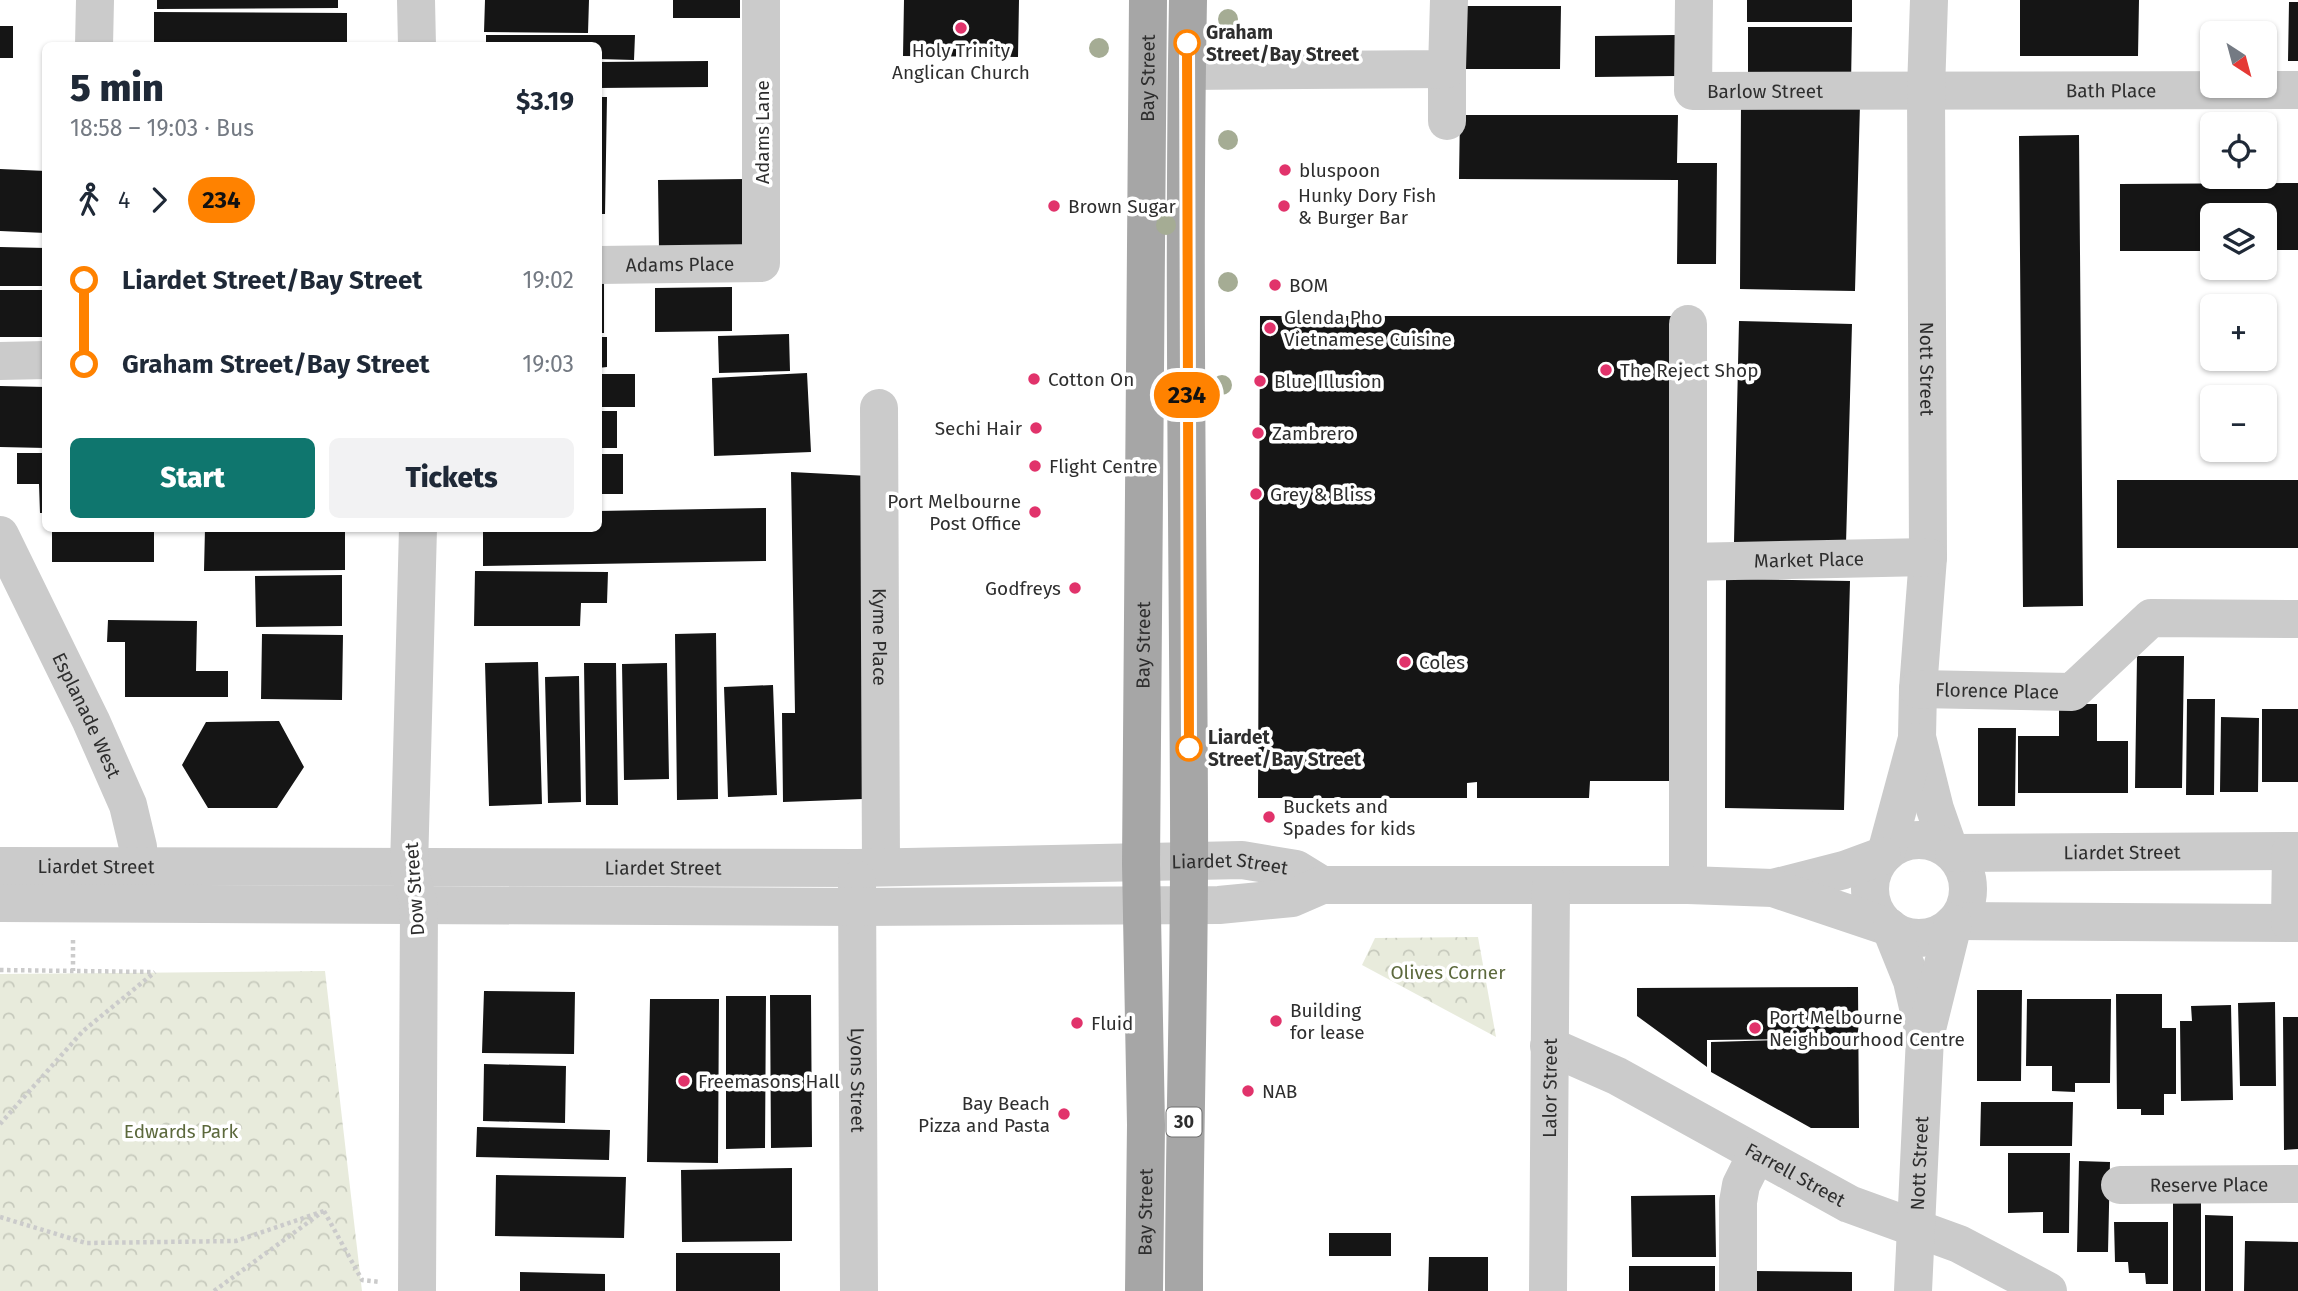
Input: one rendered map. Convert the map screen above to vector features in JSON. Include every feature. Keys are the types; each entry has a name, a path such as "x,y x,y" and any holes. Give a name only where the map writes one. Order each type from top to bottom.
{"main road":[{"name":"Bay Street","path":"1144,1291 1146,1125 1141,863 1148,0"},
{"name":"Bay Street","path":"1184,1291 1184,1124 1189,905 1188,0"},
{"path":"1146,1125 1184,1124"}],"street":[{"path":"94,42 95,0"},
{"path":"416,0 417,42"},
{"name":"Adams Lane","path":"761,0 761,264"},
{"path":"1447,121 1449,0"},
{"name":"Barlow Street","path":"1694,0 1693,91 1926,90"},
{"name":"Nott Street","path":"1884,855 1917,737 1928,557 1926,90 1929,0"},
{"path":"1187,71 1447,69"},
{"name":"Bath Place","path":"1926,90 2298,90"},
{"name":"Adams Place","path":"602,265 761,264"},
{"path":"1688,324 1688,885"},
{"path":"0,361 42,360"},
{"name":"Kyme Place","path":"869,867 879,408"},
{"name":"Dow Street","path":"417,1289 419,905 409,868 418,532"},
{"name":"Esplanade West","path":"0,535 91,721 123,795 133,825 140,885"},
{"name":"Market Place","path":"1688,562 1928,557"},
{"name":"Florence Place","path":"1918,689 2072,692 2151,618 2298,619"},
{"name":"Nott Street","path":"1917,737 1933,800 1951,851"},
{"path":"1917,839 1937,843 1951,851 1965,870 1969,889 1964,909 1955,923 1945,931 1926,937 1906,936 1890,928 1876,912 1870,893 1873,873 1884,855 1898,844 1917,839"},
{"name":"Liardet Street","path":"1951,851 2295,851 2294,923 1955,923"},
{"name":"Liardet Street","path":"0,866 140,885 419,905 858,907 1242,904 1292,898 1322,885 1688,885 1773,888 1844,870 1884,855"},
{"name":"Liardet Street","path":"0,903 140,885 409,868 869,867 1242,860 1296,869 1322,885"},
{"name":"Lyons Street","path":"859,1291 858,907 869,867"},
{"name":"Lalor Street","path":"1548,1291 1551,886"},
{"name":"Liardet Street","path":"1773,888 1890,928"},
{"name":"Nott Street","path":"1913,1291 1925,1037 1955,923"},
{"name":"Nott Street","path":"1890,928 1912,981 1925,1037"},
{"name":"Farrell Street","path":"1549,1046 1618,1076 1756,1155 1849,1204 1915,1227 1988,1258 2048,1291"},
{"path":"1738,1291 1738,1202 1741,1185 1756,1155"},
{"name":"Reserve Place","path":"2120,1185 2298,1184"}],"path":[{"path":"0,971 155,972 83,1031 0,1124"},
{"path":"324,1211 362,1280 417,1289"},
{"path":"0,1217 86,1243 236,1241 324,1211"},
{"path":"214,1291 324,1211"}],"green space":[{"name":"Olives Corner","path":"1478,937 1496,1037 1362,965 1375,938"},
{"name":"Edwards Park","path":"325,971 362,1291 0,1291 0,974"}],"building":[{"path":"157,0 338,0 338,8 157,9"},
{"path":"485,0 589,0 588,33 484,32"},
{"path":"673,0 740,0 740,18 673,18"},
{"name":"Holy Trinity Anglican Church","path":"904,0 1019,0 1018,57 903,56"},
{"path":"1747,0 1852,0 1852,22 1747,22"},
{"path":"2020,0 2139,0 2138,56 2020,56"},
{"path":"2289,2 2298,2 2298,61 2288,61"},
{"path":"1459,6 1561,6 1560,69 1458,69"},
{"path":"154,12 347,13 347,42 154,42"},
{"path":"0,26 13,26 13,58 0,58"},
{"path":"1748,27 1852,27 1851,84 1748,84"},
{"path":"486,35 635,35 634,60 602,59 602,42 486,42"},
{"path":"1675,35 1676,76 1595,77 1595,36"},
{"path":"708,61 708,87 602,88 602,62"},
{"path":"602,97 607,97 605,214 602,214"},
{"path":"1741,104 1860,104 1855,291 1740,289"},
{"path":"1460,115 1678,115 1677,163 1717,163 1716,264 1677,264 1678,180 1459,179"},
{"path":"2079,135 2083,606 2023,607 2019,136"},
{"path":"0,169 42,171 42,233 0,231"},
{"path":"747,179 748,249 659,250 658,180"},
{"path":"2277,183 2298,183 2298,250 2277,250 2277,203 2200,203 2200,251 2120,251 2120,184 2200,184 2200,189 2277,189"},
{"path":"0,247 42,248 42,286 0,286"},
{"path":"602,280 604,280 602,333"},
{"path":"732,287 732,331 655,332 655,288"},
{"path":"0,290 42,290 42,337 0,337"},
{"path":"1260,316 1680,316 1678,781 1590,781 1589,798 1477,798 1477,782 1467,783 1467,798 1258,798"},
{"path":"1739,321 1852,324 1846,544 1734,542"},
{"path":"789,334 790,371 719,373 718,336"},
{"path":"602,337 607,337 607,367 602,368"},
{"path":"807,373 811,452 714,456 712,378"},
{"path":"602,374 635,374 635,407 602,407"},
{"path":"0,386 42,387 42,448 0,447"},
{"path":"602,411 617,411 617,448 602,448"},
{"path":"17,453 42,453 42,513 39,484 17,484"},
{"path":"602,454 623,454 623,494 602,494"},
{"path":"791,472 869,476 863,799 783,802 782,713 795,713"},
{"path":"2117,480 2298,480 2298,548 2117,548"},
{"path":"766,508 766,561 483,566 483,532 602,532 602,511"},
{"path":"52,532 154,532 154,562 52,562"},
{"path":"205,532 345,532 345,570 204,571"},
{"path":"475,571 608,572 607,603 581,603 580,626 474,626"},
{"path":"342,575 342,626 256,627 255,576"},
{"path":"1726,579 1850,581 1844,810 1725,808"},
{"path":"108,620 197,621 196,671 228,671 228,697 125,697 125,642 107,642"},
{"path":"716,633 718,799 677,800 675,634"},
{"path":"262,634 343,635 342,700 261,699"},
{"path":"2137,656 2184,656 2182,788 2135,788"},
{"path":"538,662 542,804 489,806 485,663"},
{"path":"584,663 616,663 618,805 586,805"},
{"path":"667,663 669,779 624,780 622,664"},
{"path":"579,676 581,802 548,803 545,677"},
{"path":"773,685 777,795 728,797 724,687"},
{"path":"2187,699 2215,699 2214,795 2186,795"},
{"path":"2059,704 2097,704 2097,741 2128,741 2128,793 2018,793 2018,736 2059,736"},
{"path":"2262,709 2298,709 2298,782 2262,782"},
{"path":"2221,717 2259,718 2258,792 2220,792"},
{"path":"279,721 304,767 277,808 208,808 182,765 206,722"},
{"path":"1978,728 2016,728 2015,806 1978,806"},
{"path":"1858,987 1859,1128 1811,1128 1711,1072 1711,1042 1812,1039 1707,1040 1707,1067 1637,1016 1637,988"},
{"path":"1977,990 2022,990 2021,1081 1977,1081"},
{"path":"484,991 575,992 574,1054 482,1053"},
{"path":"2116,994 2162,994 2162,1028 2176,1028 2176,1094 2164,1094 2164,1115 2141,1115 2141,1109 2117,1109"},
{"path":"770,995 811,995 812,1147 771,1148"},
{"path":"726,996 766,996 765,1148 726,1149"},
{"name":"Freemasons Hall","path":"650,999 719,999 718,1163 647,1162"},
{"path":"2027,999 2111,999 2110,1083 2075,1083 2075,1092 2052,1091 2052,1066 2026,1066"},
{"path":"2275,1002 2276,1086 2240,1086 2238,1003"},
{"path":"2231,1005 2233,1100 2181,1101 2180,1021 2192,1021 2191,1006"},
{"path":"2283,1017 2298,1017 2298,1149 2284,1150"},
{"path":"484,1064 566,1066 565,1123 483,1121"},
{"path":"1981,1102 2073,1102 2072,1146 1980,1146"},
{"path":"477,1127 610,1130 609,1160 476,1157"},
{"path":"2008,1153 2070,1153 2069,1233 2043,1233 2043,1212 2008,1213"},
{"path":"2079,1161 2110,1162 2108,1252 2077,1252"},
{"path":"792,1168 792,1241 682,1242 681,1170"},
{"path":"496,1175 626,1177 624,1238 495,1236"},
{"path":"1715,1195 1716,1257 1632,1257 1631,1196"},
{"path":"2173,1199 2201,1199 2201,1291 2173,1291"},
{"path":"2205,1215 2233,1216 2233,1291 2205,1291"},
{"path":"2114,1222 2168,1222 2168,1284 2146,1284 2145,1273 2129,1273 2128,1262 2115,1262"},
{"path":"1329,1233 1391,1233 1391,1256 1329,1256"},
{"path":"2245,1241 2298,1242 2298,1291 2244,1291"},
{"path":"676,1253 780,1253 780,1291 676,1291"},
{"path":"1429,1257 1488,1257 1488,1291 1428,1291"},
{"path":"1629,1266 1715,1266 1715,1291 1629,1291"},
{"path":"1754,1271 1852,1272 1852,1291 1754,1291"},
{"path":"520,1272 605,1274 605,1291 520,1291"}],"bus line":[{"name":"234","path":"1187,43 1189,748"}],"place":[{"name":"Holy Trinity Anglican Church","path":"961,28"},
{"name":"Graham Street/Bay Street","path":"1187,43"},
{"name":"bluspoon","path":"1285,170"},
{"name":"Brown Sugar","path":"1054,206"},
{"name":"Hunky Dory Fish & Burger Bar","path":"1284,206"},
{"name":"BOM","path":"1275,285"},
{"name":"Glenda Pho Vietnamese Cuisine","path":"1270,328"},
{"name":"The Reject Shop","path":"1606,370"},
{"name":"Cotton On","path":"1034,379"},
{"name":"Blue Illusion","path":"1260,381"},
{"name":"Sechi Hair","path":"1036,428"},
{"name":"Zambrero","path":"1258,433"},
{"name":"Flight Centre","path":"1035,466"},
{"name":"Grey & Bliss","path":"1256,494"},
{"name":"Port Melbourne Post Office","path":"1035,512"},
{"name":"Godfreys","path":"1075,588"},
{"name":"Coles","path":"1405,662"},
{"name":"Liardet Street/Bay Street","path":"1189,748"},
{"name":"Buckets and Spades for kids","path":"1269,817"},
{"name":"Building for lease","path":"1276,1021"},
{"name":"Fluid","path":"1077,1023"},
{"name":"Port Melbourne Neighbourhood Centre","path":"1755,1028"},
{"name":"Freemasons Hall","path":"684,1081"},
{"name":"NAB","path":"1248,1091"},
{"name":"Bay Beach Pizza and Pasta","path":"1064,1114"}]}
